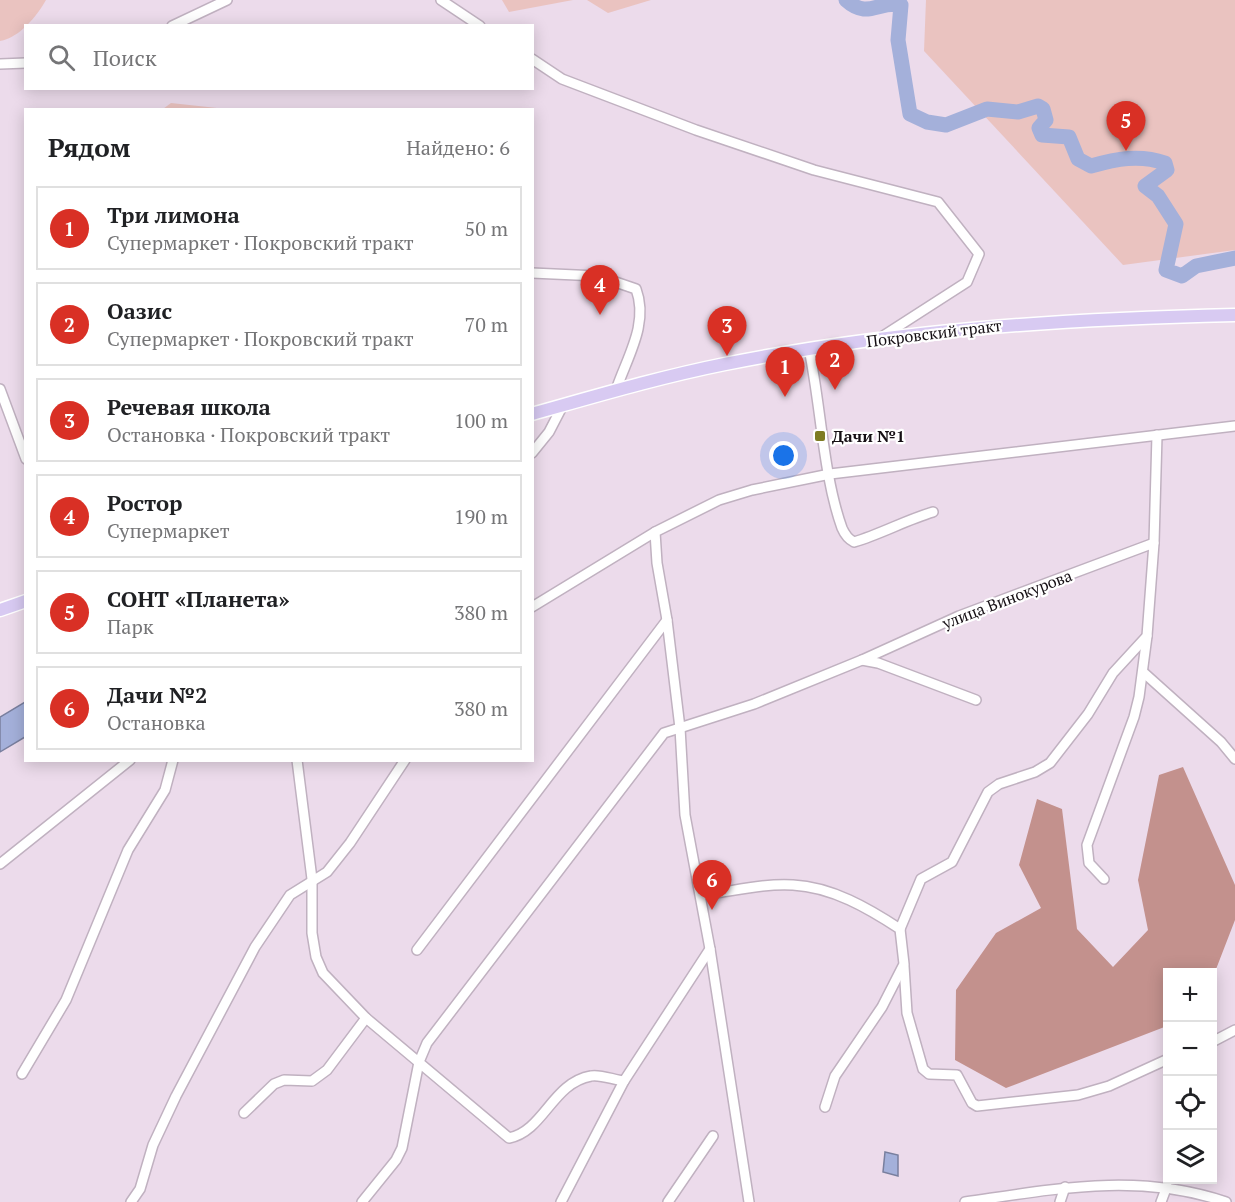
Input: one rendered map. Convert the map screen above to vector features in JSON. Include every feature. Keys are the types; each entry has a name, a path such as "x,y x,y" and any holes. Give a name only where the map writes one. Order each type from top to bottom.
{"main road":[{"name":"Покровский тракт","path":"534,413 616,390 725,364 809,349 950,330 1065,320 1235,315"},
{"path":"0,610 24,602"}],"street":[{"path":"176,24 226,0"},
{"path":"441,0 477,24"},
{"path":"534,60 562,79 696,130 814,170 938,202 979,254 967,282 878,340"},
{"path":"0,64 24,63"},
{"path":"534,273 598,276 636,289 642,305 636,341 616,390"},
{"path":"809,349 830,474 843,530 848,538 854,542 933,512"},
{"path":"0,389 24,454"},
{"path":"534,451 549,432 563,405"},
{"path":"534,606 655,532 719,500 752,490 830,474 1235,426"},
{"path":"1104,879 1089,863 1087,845 1134,717 1143,672 1154,543 1157,435"},
{"path":"655,532 657,563 667,620 680,728 682,792 710,949 747,1201"},
{"name":"улица Винокурова","path":"362,1202 396,1160 402,1148 419,1062 428,1043 664,733 754,704 862,660 959,616 1154,543"},
{"path":"417,950 667,620"},
{"path":"1147,636 1113,673 1088,714 1050,763 1035,772 999,784 988,792 952,862 921,879 900,929 907,1013 923,1069 929,1074 957,1075 972,1103 977,1106 1078,1095 1109,1086 1163,1061"},
{"path":"862,660 878,663 976,700"},
{"path":"1143,672 1221,742 1235,759"},
{"path":"0,864 128,762"},
{"path":"22,1074 66,1000 128,850 165,790 172,762"},
{"path":"297,762 312,879 312,933 316,957 323,973 366,1018 509,1138 517,1136 536,1122 558,1093 568,1086 592,1076 624,1081"},
{"path":"131,1202 140,1189 153,1145 176,1096 255,947 290,894 327,872 350,843 404,762"},
{"path":"700,895 793,885 827,892 854,902 900,929"},
{"path":"561,1202 624,1081 710,949"},
{"path":"825,1107 835,1076 882,1007 904,964"},
{"path":"244,1113 274,1084 284,1080 312,1081 327,1070 366,1018"},
{"path":"1217,1039 1235,1030"},
{"path":"668,1202 713,1136"},
{"path":"964,1202 1065,1187 1119,1184 1167,1186 1226,1202"},
{"path":"1161,1202 1167,1186"},
{"path":"1060,1202 1065,1187"}],"shaded area":[{"path":"0,0 46,0 38,13 27,24 24,24 21,31 0,41"},
{"path":"502,0 573,0 509,12"},
{"path":"587,0 651,0 608,13"},
{"path":"926,0 1235,0 1235,250 1123,265 924,51"},
{"path":"171,103 217,108 164,108"},
{"path":"1183,767 1235,885 1235,920 1216,968 1163,968 1163,1028 1006,1088 955,1060 956,990 996,933 1041,908 1019,865 1037,799 1062,809 1077,929 1113,967 1148,930 1138,880 1159,775"}],"water":[{"path":"24,703 24,738 0,752 0,717"},
{"path":"885,1152 898,1155 898,1176 883,1172"}],"waterway":[{"path":"846,0 861,9 901,5 898,40 910,114 927,122 946,125 987,109 1018,112 1038,106 1043,109 1046,120 1039,128 1042,135 1069,137 1078,159 1091,166 1128,158 1165,163 1167,170 1145,186 1158,196 1176,224 1166,270 1182,276 1196,266 1235,258"}],"place":[{"name":"СОНТ «Планета»","path":"1126,151"},
{"name":"Ростор","path":"600,315"},
{"name":"Речевая школа","path":"727,356"},
{"name":"Оазис","path":"835,390"},
{"name":"Три лимона","path":"785,397"},
{"name":"Дачи №1","path":"820,436"},
{"name":"Дачи №2","path":"712,910"}]}
